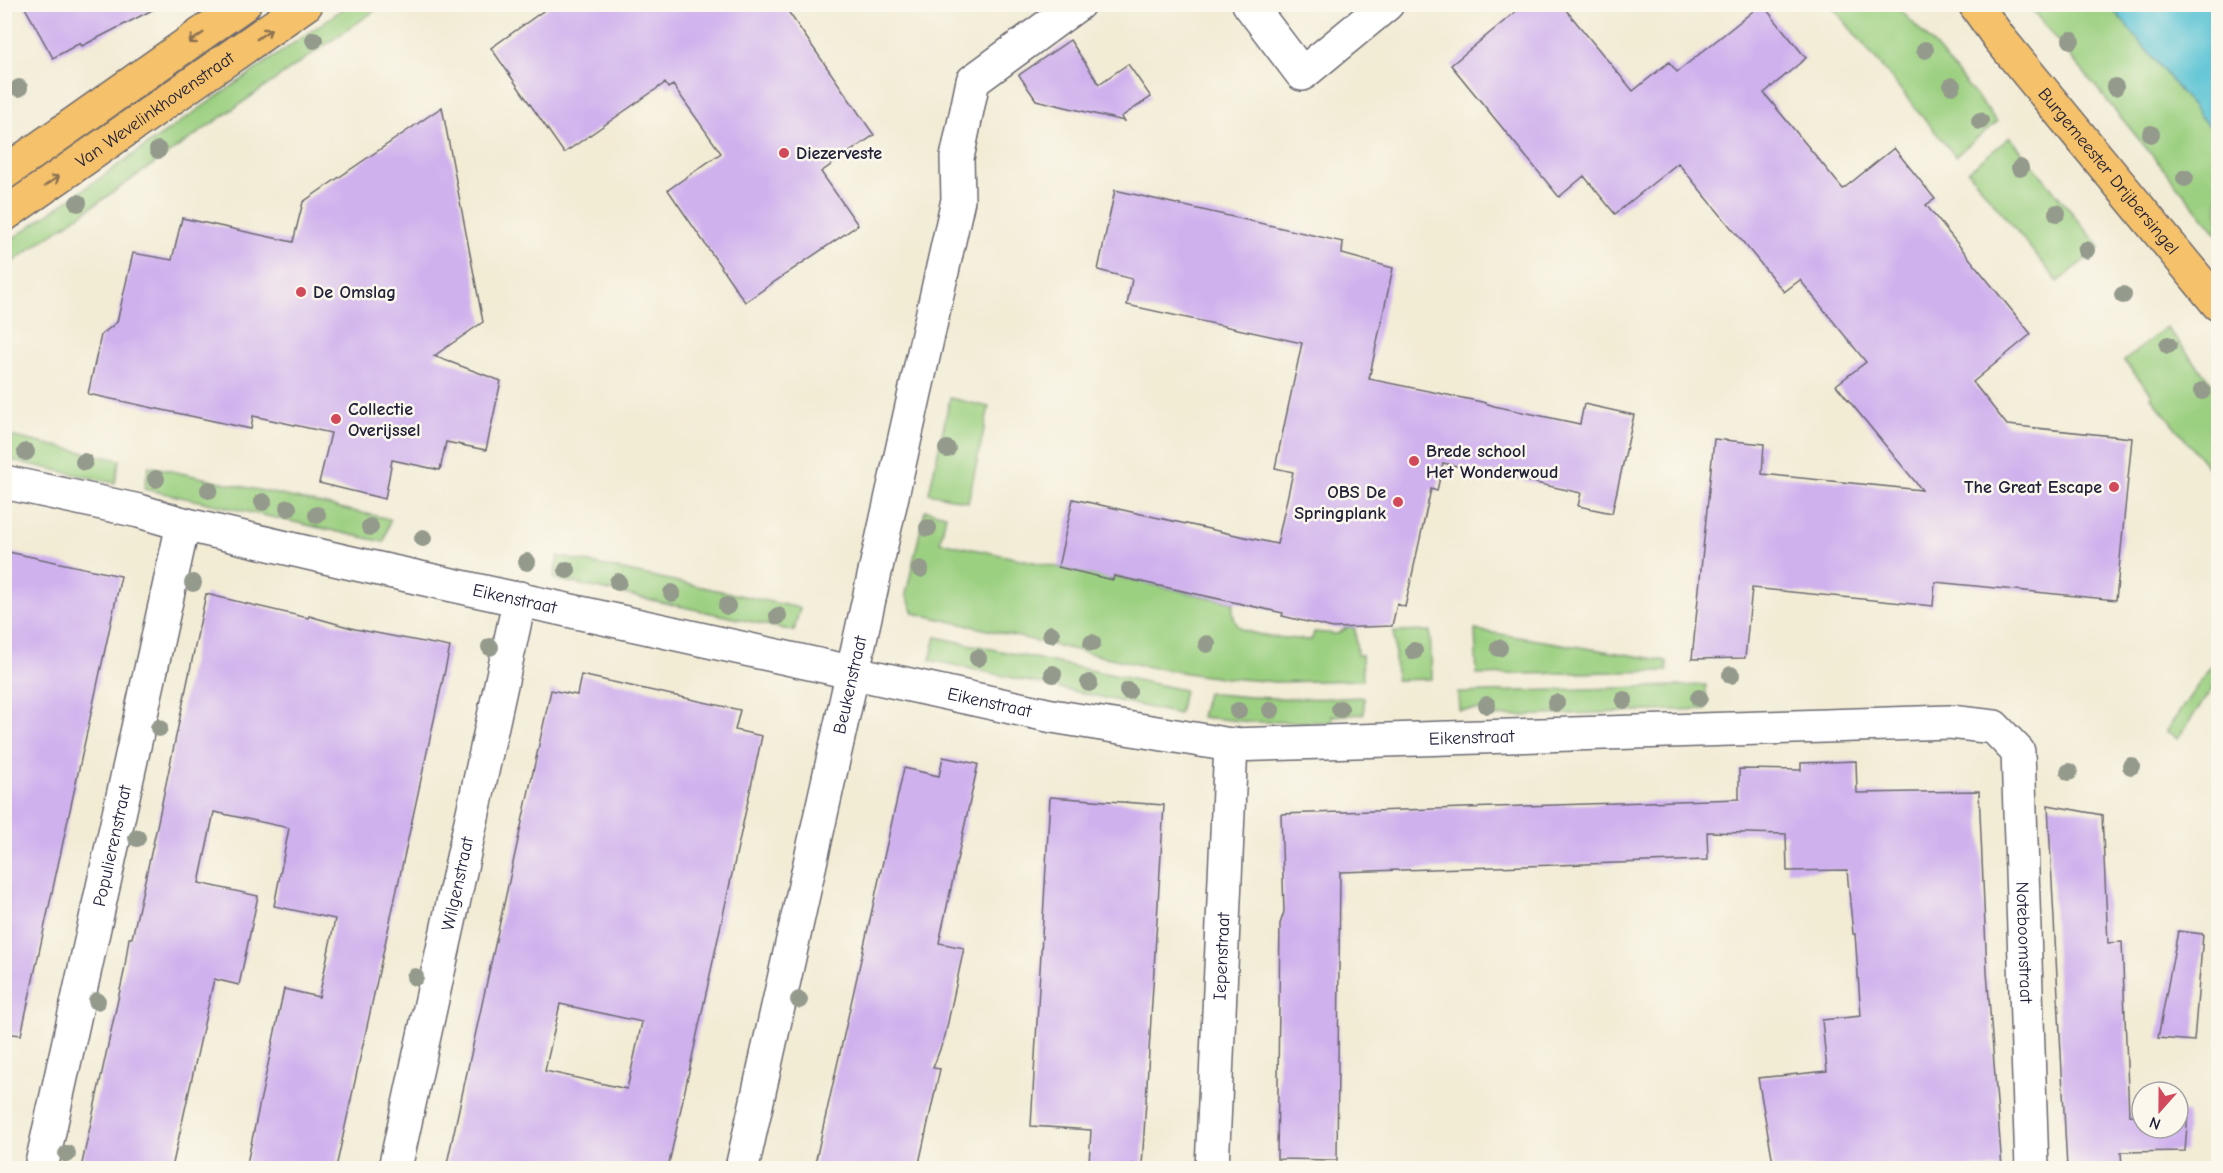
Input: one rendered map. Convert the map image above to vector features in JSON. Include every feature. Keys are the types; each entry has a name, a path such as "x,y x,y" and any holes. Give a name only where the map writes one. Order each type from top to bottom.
{"main road":[{"name":"Van Wevelinkhovenstraat","path":"4,172 244,4"},
{"name":"Van Wevelinkhovenstraat","path":"4,215 306,4"},
{"name":"Burgemeester Drijbersingel","path":"1965,4 2000,38"},
{"name":"Burgemeester Drijbersingel","path":"1975,4 2000,38 2218,304"}],"street":[{"name":"Beukenstraat","path":"742,1168 958,200 957,158 973,81 1077,4"},
{"path":"1249,4 1302,74 1387,4"},
{"name":"Eikenstraat","path":"4,482 139,511 183,524 1052,716 1231,745 1950,722 1994,727"},
{"name":"Populierenstraat","path":"41,1168 183,524"},
{"name":"Wilgenstraat","path":"394,1168 520,598"},
{"name":"Noteboomstraat","path":"1994,727 2018,752 2032,1168"},
{"name":"Iepenstraat","path":"1212,1168 1231,745"}],"green space":[{"path":"350,4 383,5 5,267 5,244"},
{"path":"1831,5 1896,5 1937,48 1997,122 1955,156"},
{"path":"2028,5 2110,5 2218,138 2218,235"},
{"path":"2010,137 2100,247 2058,282 1968,171"},
{"path":"2166,327 2218,391 2218,480 2124,361"},
{"path":"950,398 989,407 968,502 929,493"},
{"path":"5,435 120,460 115,483 5,459"},
{"path":"149,466 390,519 384,542 144,489"},
{"path":"925,510 946,515 940,542 1113,579 1114,576 1234,603 1234,617 1239,627 1255,634 1309,640 1312,639 1314,632 1337,634 1348,628 1355,629 1357,655 1362,655 1363,680 1275,682 1205,676 1149,667 914,613 906,594"},
{"path":"558,556 800,608 794,631 554,579"},
{"path":"1475,630 1667,661 1667,671 1477,675"},
{"path":"1430,631 1432,679 1396,680 1394,632"},
{"path":"936,637 1184,690 1179,714 930,660"},
{"path":"2218,656 2218,680 2178,738 2166,731"},
{"path":"1706,685 1706,709 1487,717 1487,710 1459,710 1458,693"},
{"path":"1207,693 1285,698 1364,697 1364,714 1332,716 1332,722 1251,722 1201,717"}],"water":[{"path":"2110,5 2218,5 2218,138"}],"building":[{"path":"23,4 164,4 82,46 80,43 53,58"},
{"name":"Diezerveste","path":"553,4 783,4 874,135 821,172 858,225 745,302 668,190 721,153 673,85 668,88 665,83 564,153 491,48"},
{"path":"1525,4 1561,4 1633,91 1669,62 1677,72 1762,4 1806,58 1764,93 1843,189 1894,148 1935,199 1926,205 2031,334 1973,382 2007,425 2132,438 2116,600 1935,582 1933,606 1752,588 1745,658 1692,659 1714,439 1764,444 1762,474 1922,490 1836,385 1866,362 1800,280 1784,292 1678,163 1615,214 1584,176 1559,197 1451,65"},
{"path":"1070,40 1099,84 1128,64 1151,97 1121,117 1124,121 1036,100 1019,75"},
{"name":"De Omslag","path":"442,107 483,322 434,356 501,381 486,450 446,442 440,470 392,460 385,499 319,483 331,433 253,416 251,429 88,394 101,335 117,322 133,253 172,260 182,218 293,242 303,202"},
{"path":"1115,190 1343,242 1342,254 1393,268 1369,379 1580,424 1584,404 1634,415 1612,513 1578,506 1581,493 1443,463 1437,491 1431,489 1405,607 1397,604 1392,626 1333,628 1282,616 1283,613 1114,576 1113,580 1058,567 1073,499 1277,544 1293,472 1275,468 1302,343 1127,305 1132,279 1098,270"},
{"path":"4,551 121,576 21,1035 4,1033"},
{"path":"206,594 308,618 309,616 355,629 450,647 336,1168 246,1168 284,989 319,997 335,919 274,906 289,828 214,812 199,883 258,896 239,985 214,979 172,1168 81,1168 124,972 129,938 132,938 156,831"},
{"path":"581,675 740,710 735,730 762,736 668,1168 446,1168 551,690 577,695","holes":["560,1004 642,1022 627,1089 545,1071"]},
{"path":"943,757 978,764 939,943 964,948 945,1036 933,1068 940,1069 918,1168 814,1168 904,768 939,776"},
{"path":"1856,761 1857,793 1979,791 1987,972 2002,1168 1774,1168 1758,1078 1827,1071 1822,1020 1861,1016 1855,934 1853,934 1847,870 1787,871 1786,834 1707,832 1708,860 1340,872 1337,1160 1277,1159 1280,924 1284,912 1281,814 1739,799 1739,769 1801,770 1801,763"},
{"path":"1050,797 1164,805 1142,1166 1131,1164 1131,1168 1090,1168 1091,1130 1031,1126"},
{"path":"2048,805 2102,815 2108,943 2122,942 2130,1140 2186,1140 2185,1151 2121,1152 2122,1168 2067,1168"},
{"path":"2178,931 2203,934 2194,1041 2158,1038"}],"place":[{"name":"Diezerveste","path":"784,153"},
{"name":"De Omslag","path":"301,292"},
{"name":"Collectie Overijssel","path":"336,419"},
{"name":"Brede school Het Wonderwoud","path":"1414,461"},
{"name":"The Great Escape","path":"2114,487"},
{"name":"OBS De Springplank","path":"1398,502"}]}
